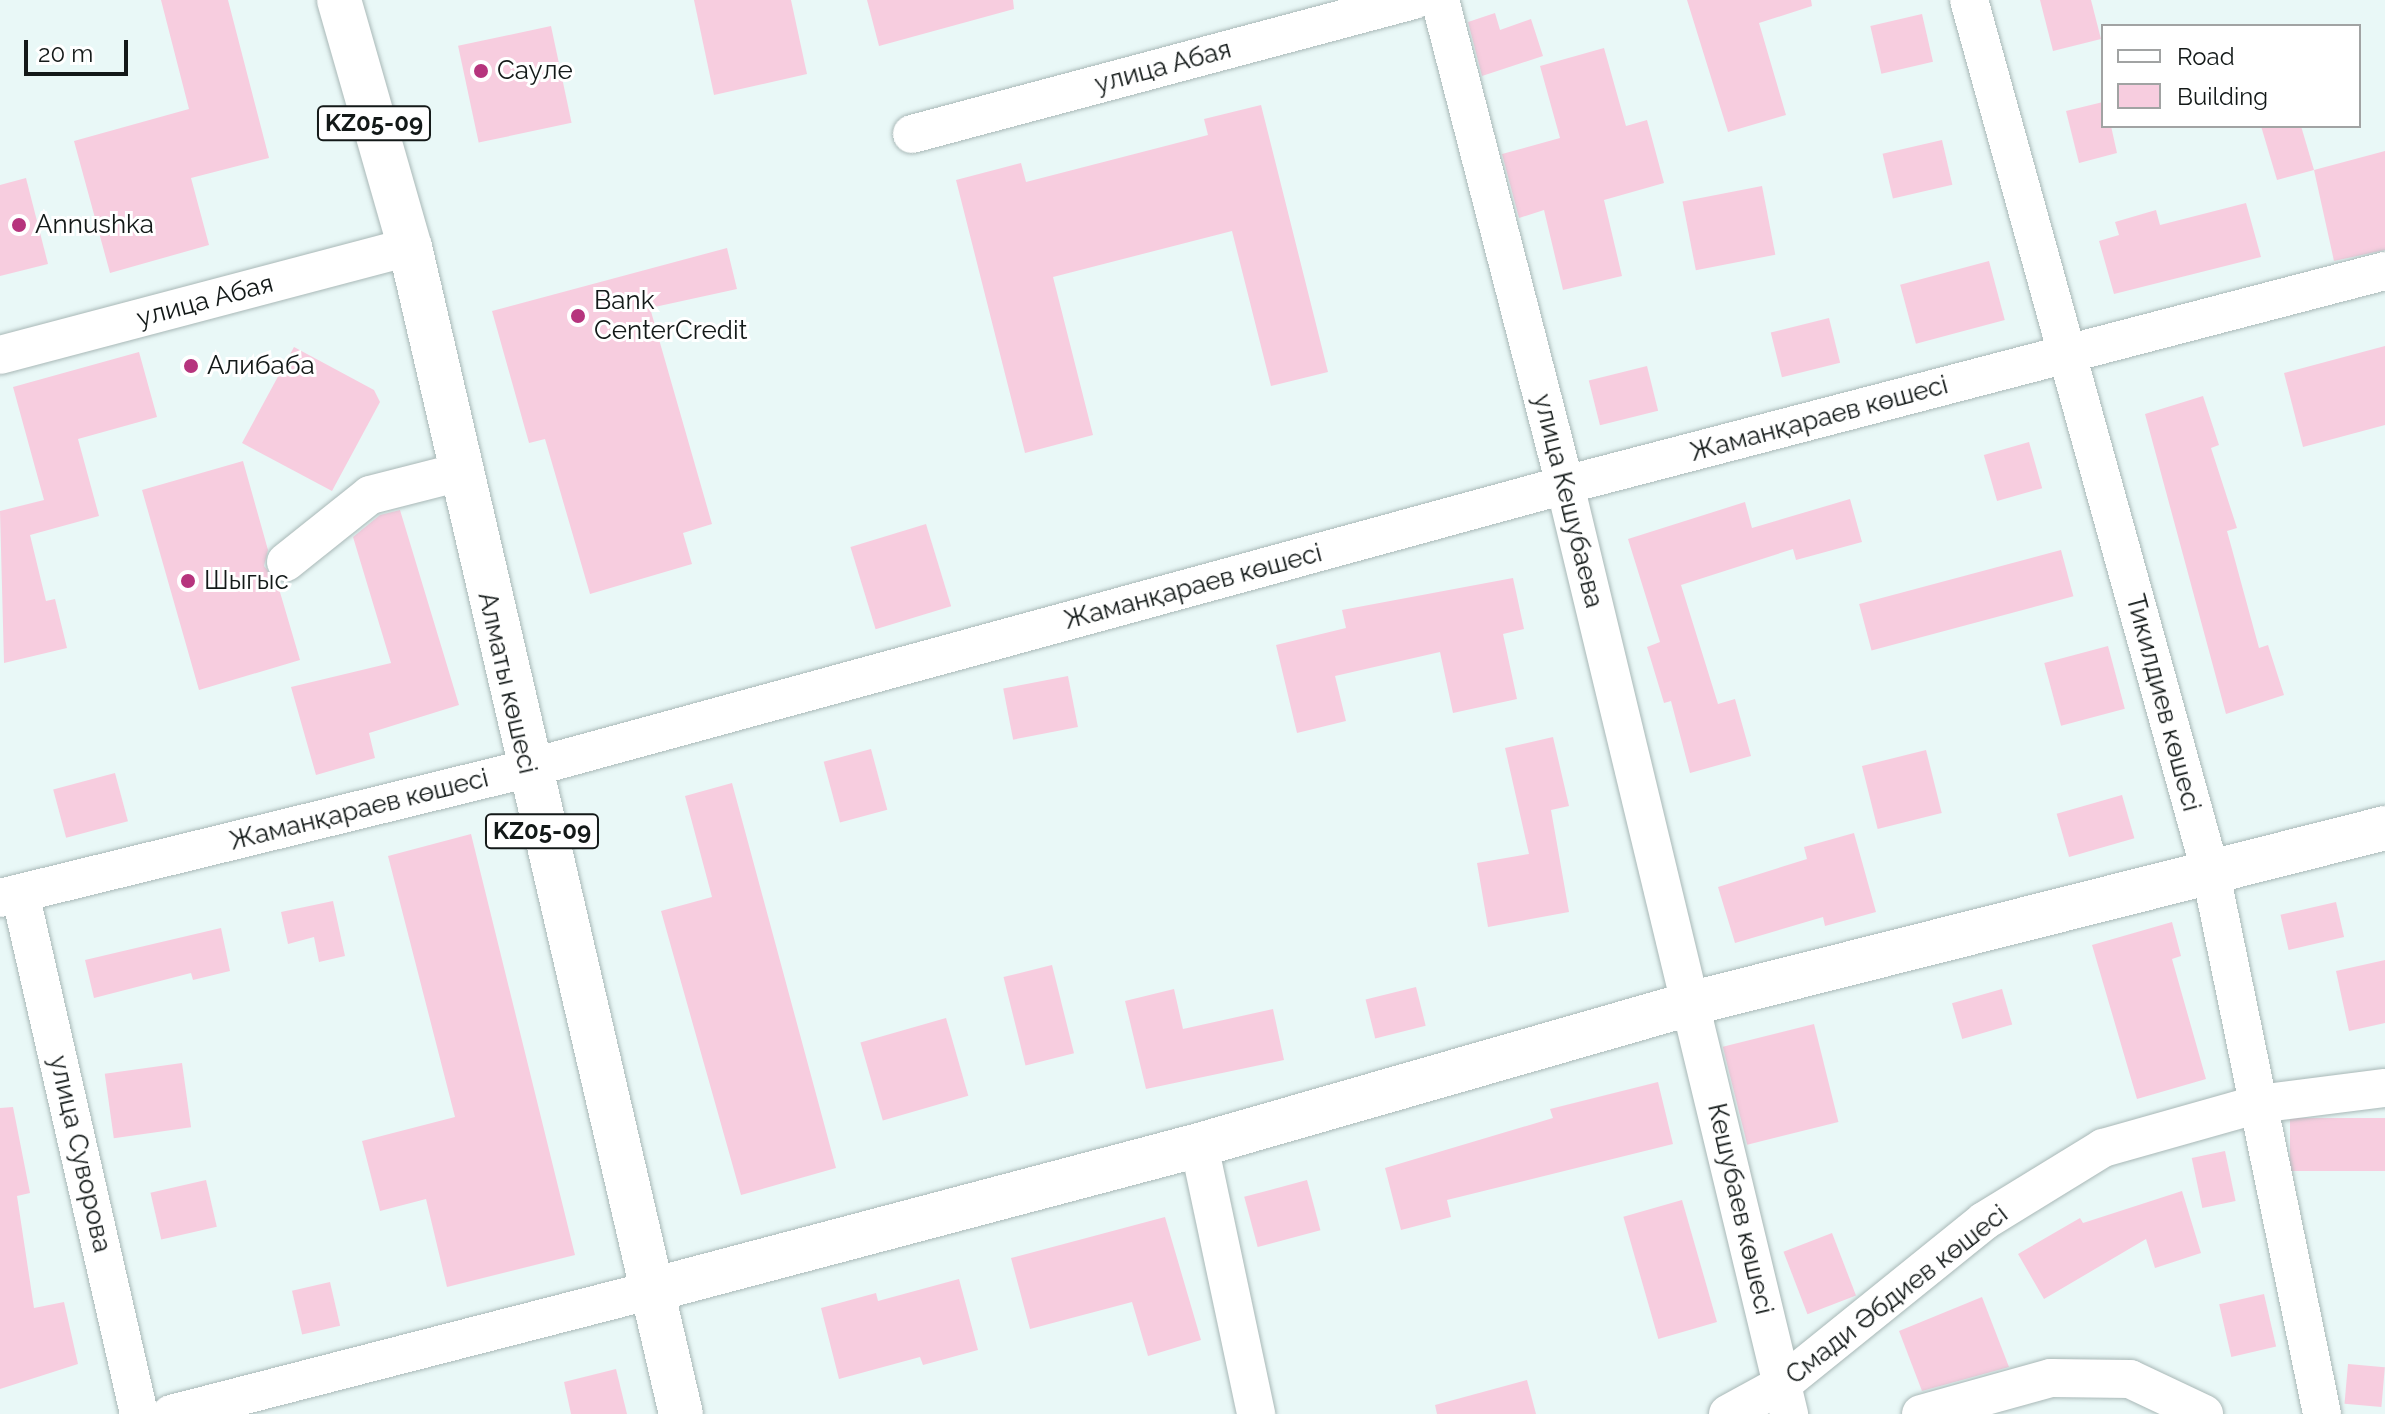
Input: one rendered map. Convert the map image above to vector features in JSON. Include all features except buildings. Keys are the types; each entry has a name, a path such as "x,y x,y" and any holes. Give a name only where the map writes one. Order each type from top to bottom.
{"main road":[{"name":"Алматы көшесі","path":"339,0 410,247 526,769 656,1289 681,1414"},
{"path":"656,1289 1199,1145 1693,1003 2385,828"}],"street":[{"name":"улица Абая","path":"912,134 1414,0"},
{"name":"улица Кешубаева","path":"1440,0 1565,485 1693,1003"},
{"name":"Тикилдиев көшесі","path":"1969,0 2211,874 2322,1414"},
{"name":"улица Абая","path":"0,355 410,247"},
{"name":"Жаманқараев көшесі","path":"10,896 526,769 1565,485 2385,271"},
{"path":"286,562 370,495 460,472"},
{"name":"улица Суворова","path":"10,896 139,1414"},
{"name":"Кешубаев көшесі","path":"1693,1003 1785,1400"},
{"name":"Смади Әбдиев көшесі","path":"1728,1414 1785,1400 1984,1221 2103,1148 2258,1104 2385,1088"},
{"path":"1199,1145 1256,1414"},
{"path":"183,1413 656,1289"},
{"path":"1921,1414 2051,1378 2130,1379 2204,1414"}],"place":[{"name":"Сауле","path":"481,71"},
{"name":"Annushka","path":"19,225"},
{"name":"Bank CenterCredit","path":"578,316"},
{"name":"Алибаба","path":"191,366"},
{"name":"Шыгыс","path":"188,581"}]}
